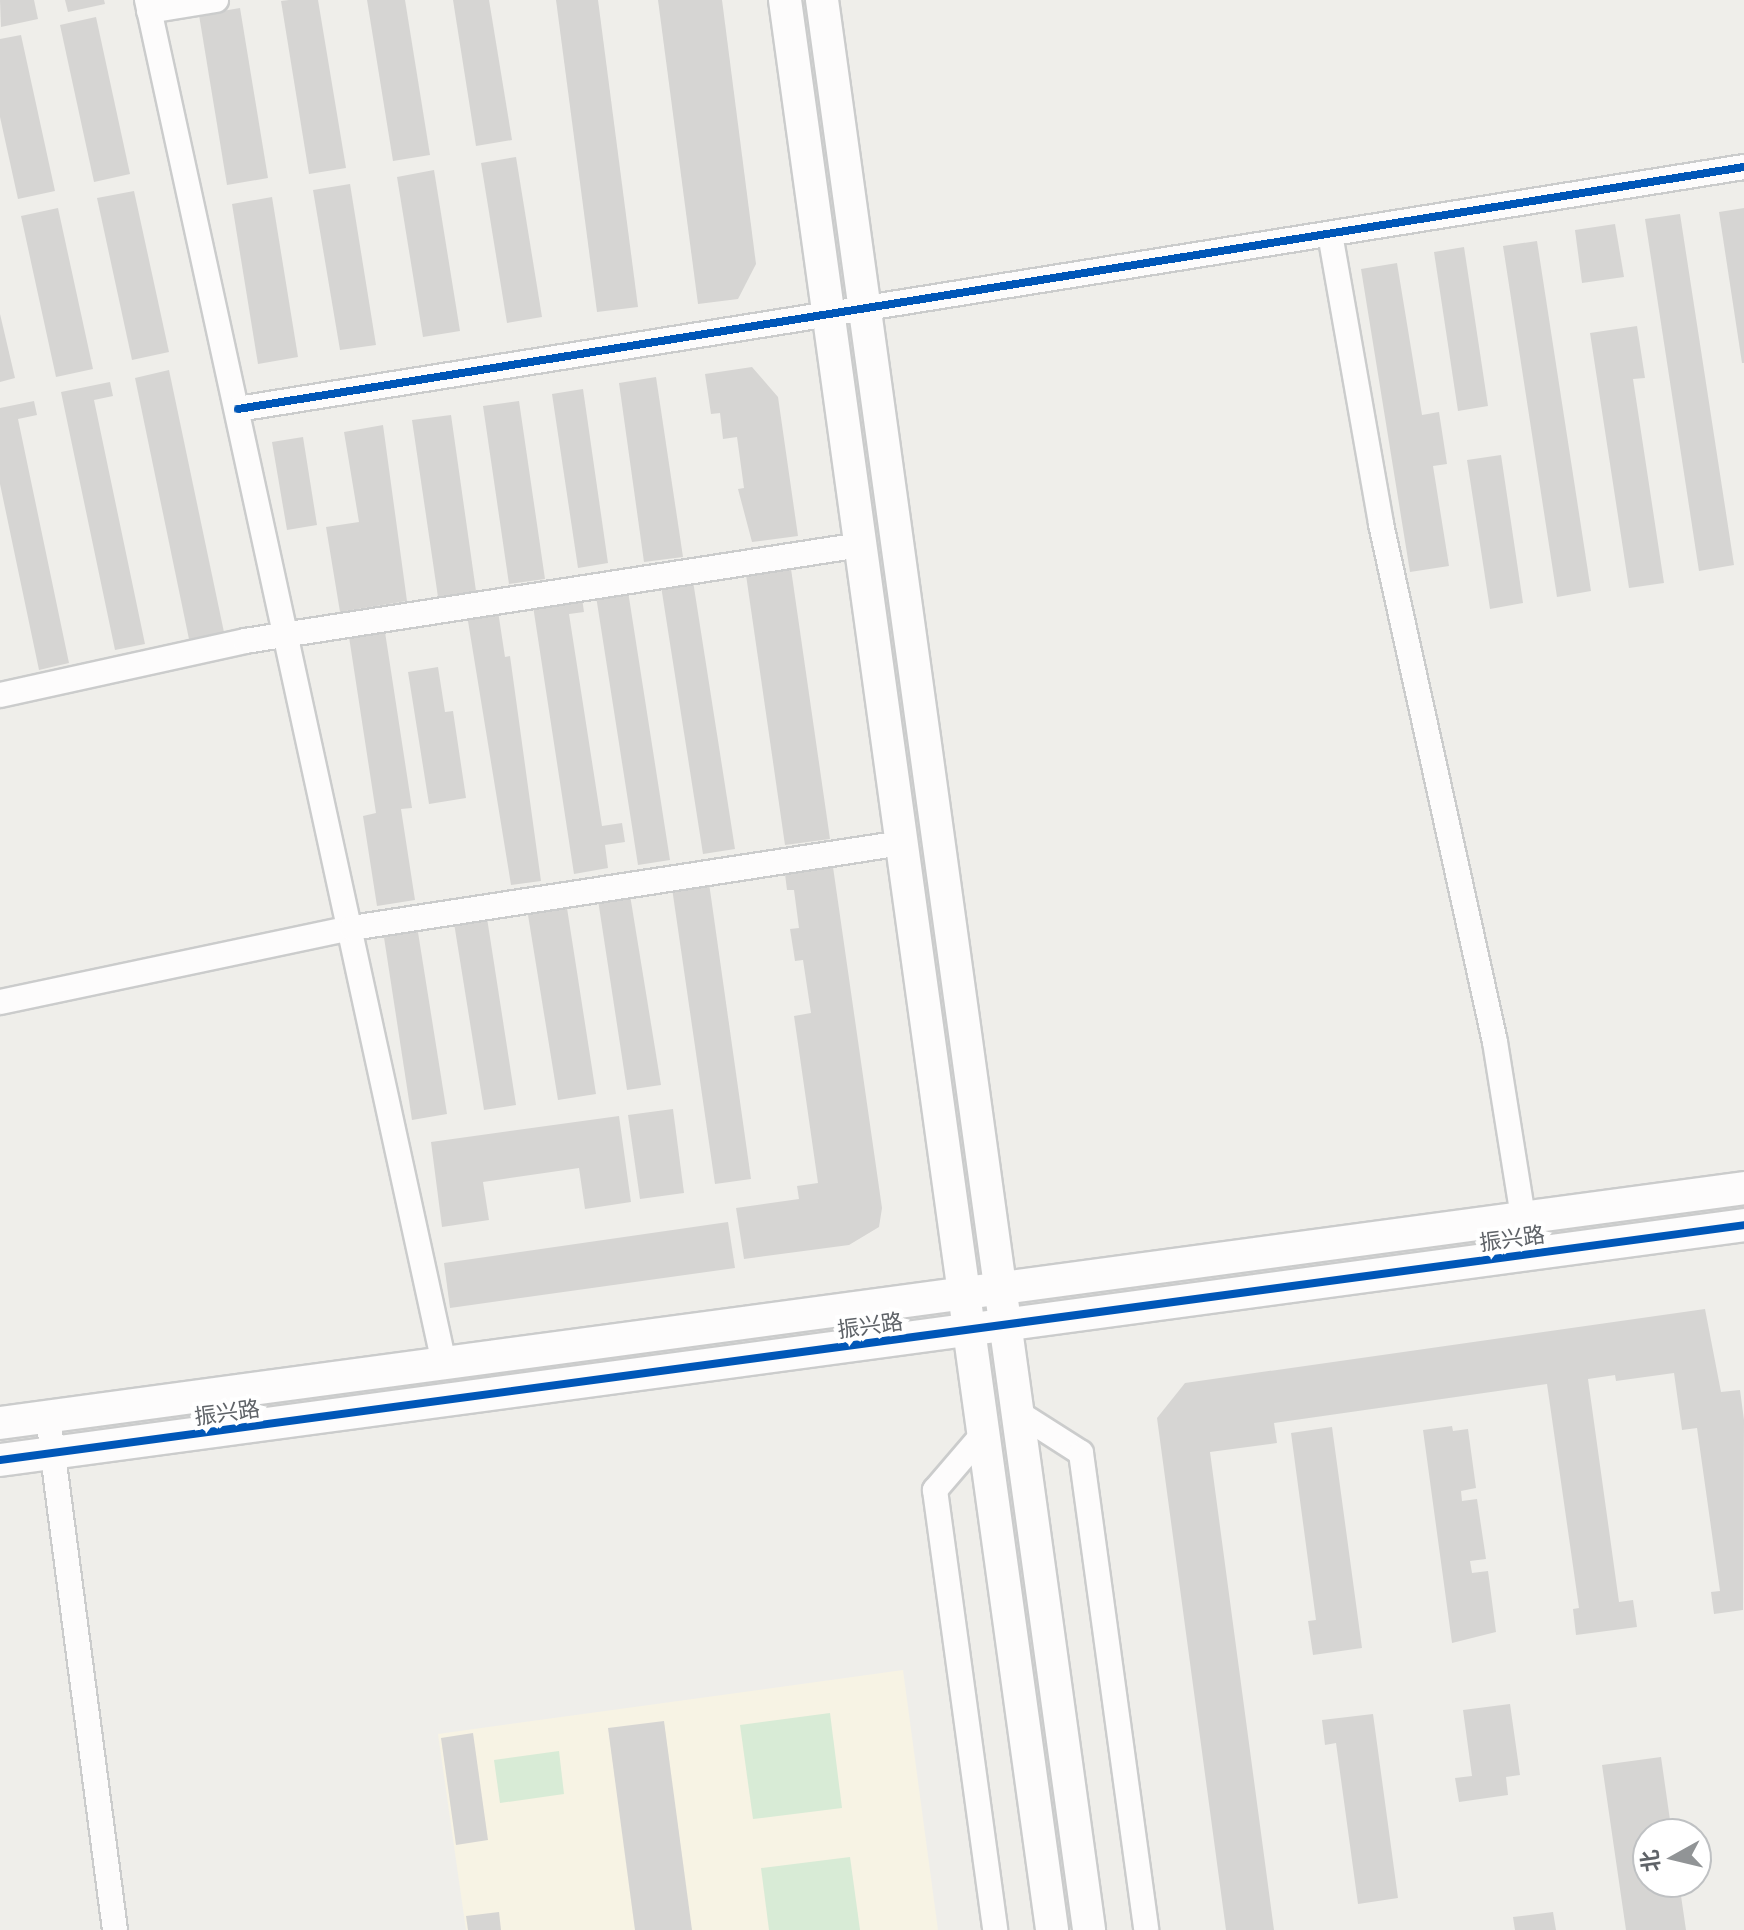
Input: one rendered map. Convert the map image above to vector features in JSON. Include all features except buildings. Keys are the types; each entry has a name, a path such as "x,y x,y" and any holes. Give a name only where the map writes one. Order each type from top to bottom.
{"main road":[{"path":"785,0 1052,1930"},
{"path":"822,0 1089,1930"},
{"name":"振兴路","path":"0,1423 1744,1188"},
{"name":"振兴路","path":"0,1460 1744,1225"}],"street":[{"path":"216,0 148,6 288,634 444,1363"},
{"path":"238,409 1744,167"},
{"path":"1330,234 1381,524 1495,1042 1523,1217"},
{"path":"0,695 288,634 860,545"},
{"path":"0,1002 352,928 902,843"},
{"path":"1017,1412 1081,1453 1146,1930"},
{"path":"48,1417 115,1930"},
{"path":"983,1434 935,1490 995,1930"}],"shaded area":[{"path":"903,1670 938,1930 466,1930 438,1734"}],"green space":[{"path":"830,1713 842,1808 753,1819 740,1725"},
{"path":"559,1751 564,1794 500,1803 494,1760"},
{"path":"850,1857 860,1930 769,1930 761,1868"}],"cycle path":[{"path":"238,409 1744,167"},
{"path":"0,1460 1744,1225"}]}
